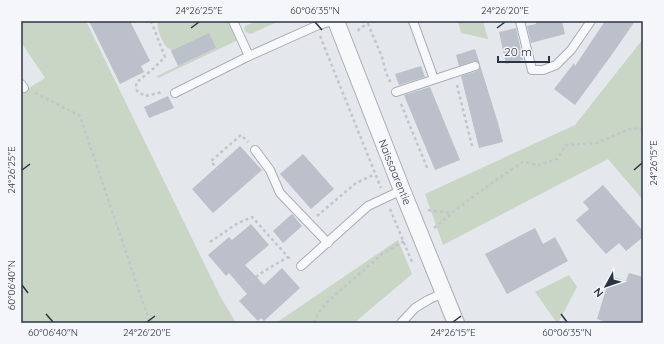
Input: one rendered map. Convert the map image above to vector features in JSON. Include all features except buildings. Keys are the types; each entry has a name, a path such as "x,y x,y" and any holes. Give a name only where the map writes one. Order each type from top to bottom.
{"street":[{"name":"Naissaarentie","path":"336,21 456,323"}],"lane":[{"path":"233,21 249,56"},
{"path":"175,93 249,56 316,26 332,21"},
{"path":"413,21 434,79"},
{"path":"520,21 532,70 543,70 556,66 571,50 591,21"},
{"path":"396,92 475,66"},
{"path":"254,150 270,170 280,193 328,243"},
{"path":"301,266 368,206 402,190"},
{"path":"402,323 416,308 443,293"}],"path":[{"path":"151,21 165,57 136,83 137,91 145,96 186,87"},
{"path":"357,33 360,28 368,24 382,58 386,73 396,92 428,170"},
{"path":"316,26 402,241 414,267"},
{"path":"454,73 472,146"},
{"path":"22,86 80,116 150,323"},
{"path":"431,230 499,178 523,162 538,165 557,159 566,145 597,143 632,128 643,130"},
{"path":"218,170 211,161 241,135 254,150"},
{"path":"309,223 356,183 375,174"},
{"path":"422,209 451,214"},
{"path":"210,242 238,223 252,217 288,257 301,266"},
{"path":"314,323 316,317 326,303 382,254 402,241"},
{"path":"241,287 288,257"}],"green space":[{"path":"21,21 86,21 220,296 236,323 21,323 21,93 45,78 21,42"},
{"path":"158,21 228,21 238,40 158,78 157,76 216,48 171,51 170,48 169,49 164,44 160,36"},
{"path":"257,21 279,21 251,34 245,32 245,26"},
{"path":"458,21 483,21 488,39 461,33"},
{"path":"643,39 643,200 608,159 443,245 425,194 575,125"},
{"path":"398,240 412,274 354,323 276,323"},
{"path":"569,275 577,287 557,323 535,292"}]}
